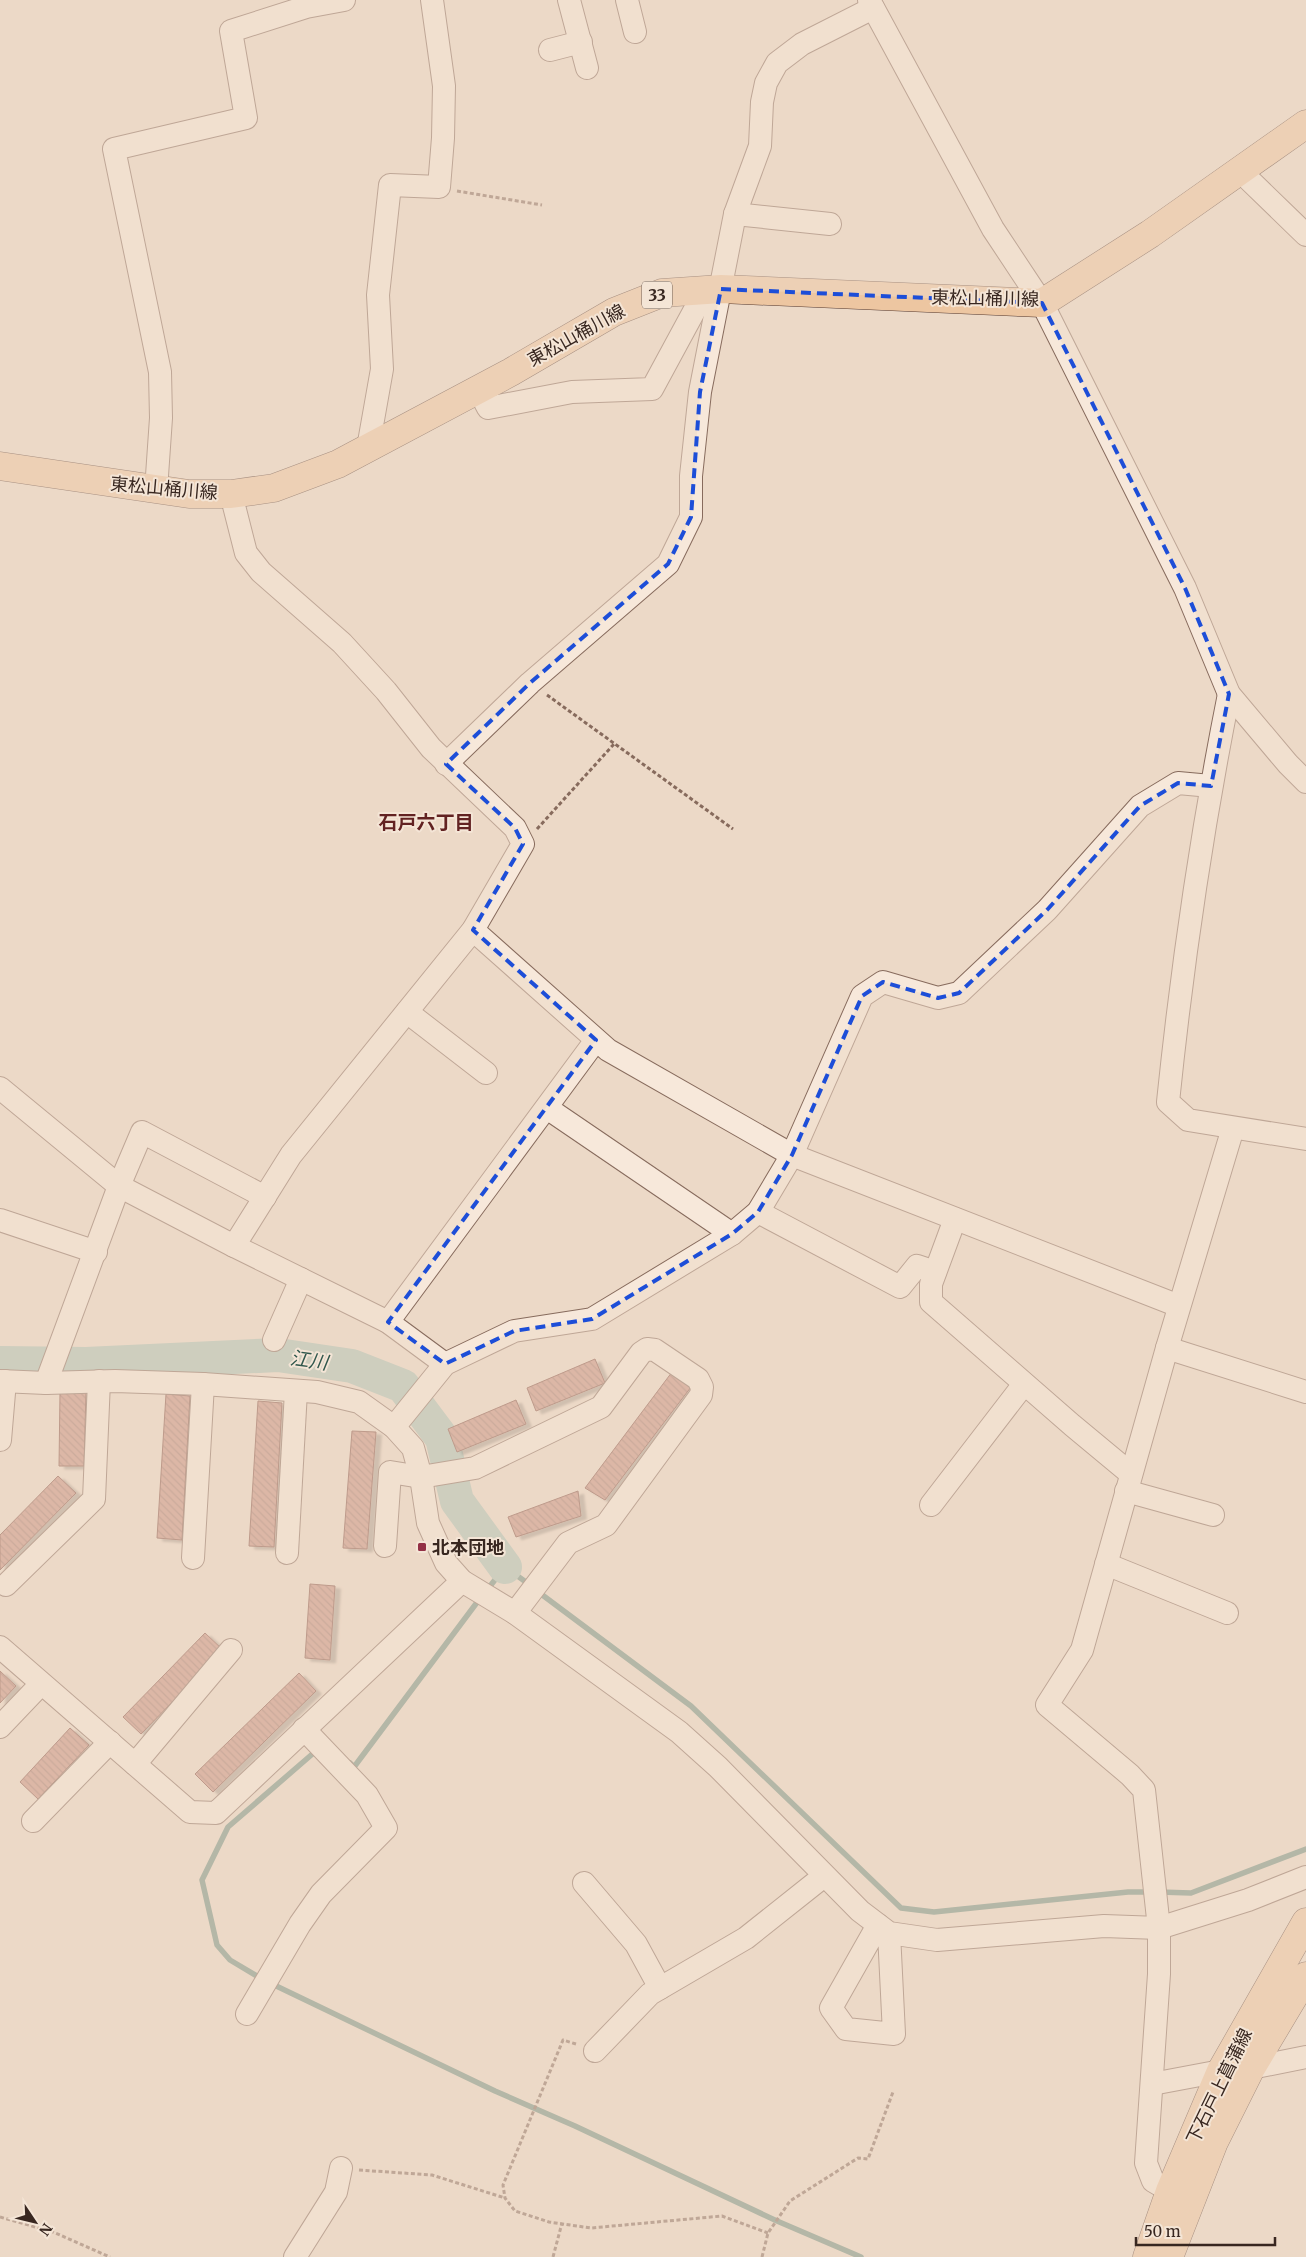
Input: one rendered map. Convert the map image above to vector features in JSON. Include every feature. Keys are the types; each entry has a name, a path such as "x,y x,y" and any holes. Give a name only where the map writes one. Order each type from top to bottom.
{"main road":[{"name":"東松山桶川線","path":"0,466 189,494 231,494 274,488 338,464 478,389 614,312 662,293 713,290 1042,303 1150,234 1240,171 1303,131"},
{"name":"下石戸上菖蒲線","path":"1169,2257 1180,2195 1221,2071 1306,1922"},
{"name":"下石戸上菖蒲線","path":"1147,2257 1180,2195 1214,2142 1252,2068 1306,1976"},
{"path":"1221,2071 1252,2068"}],"street":[{"path":"156,490 161,418 160,372 114,148 246,118 231,31 306,7 344,0"},
{"path":"368,448 382,369 378,295 390,185 439,187 444,138 444,86 432,0"},
{"path":"569,0 588,68"},
{"path":"627,0 635,32"},
{"path":"446,764 530,683 668,564 691,517 691,476 713,290 735,214 760,146 762,102 766,83 777,63 802,44 871,4 993,229 1042,303 1185,588 1229,694 1288,764 1306,782"},
{"path":"550,50 581,42"},
{"path":"1240,171 1306,235"},
{"path":"735,214 830,224"},
{"path":"478,389 488,408 572,392 652,389 713,290"},
{"path":"231,494 246,553 261,572 342,643 446,764 515,828 522,844 473,930 291,1155 234,1246"},
{"path":"1229,694 1211,786 1173,1052 1168,1102 1188,1120 1306,1140"},
{"path":"394,1427 445,1364 514,1331 592,1319 732,1234 758,1212 792,1156 862,996 883,982 938,998 959,993 1046,910 1140,806 1178,783 1211,786"},
{"path":"473,930 608,1050 792,1156 1179,1306"},
{"path":"407,1012 486,1073"},
{"path":"388,1322 596,1040"},
{"path":"0,1088 120,1186 234,1246 388,1322 445,1364"},
{"path":"547,1108 732,1234"},
{"path":"1180,2195 1153,2181 1146,2163 1159,1974 1158,1928 1144,1790 1130,1775 1046,1705 1082,1650 1179,1306 1233,1128"},
{"path":"46,1383 142,1132 265,1197"},
{"path":"758,1212 900,1288 916,1266 935,1272"},
{"path":"955,1219 930,1284 931,1302 1024,1384 1129,1482 1213,1515"},
{"path":"0,1220 96,1252"},
{"path":"274,1340 301,1279"},
{"path":"1167,1348 1306,1392"},
{"path":"384,1546 390,1472 421,1477 475,1468 601,1407 641,1353 647,1349 655,1350 698,1379 702,1387 701,1395 606,1525 568,1544 515,1613"},
{"path":"0,1440 2,1381 203,1384 317,1392 359,1402 394,1427 413,1448 421,1477 428,1523 446,1562 462,1581 515,1613 679,1732 718,1767 860,1911 883,1929 937,1940 1104,1926 1158,1928 1248,1900 1306,1877"},
{"path":"6,1585 94,1498 99,1381"},
{"path":"193,1558 203,1384"},
{"path":"930,1505 1024,1384"},
{"path":"287,1553 296,1391"},
{"path":"1106,1564 1227,1613"},
{"path":"0,1647 190,1812 216,1813 462,1581"},
{"path":"135,1764 231,1650"},
{"path":"0,1727 41,1684"},
{"path":"247,2014 300,1924 321,1894 386,1828 367,1795 304,1729"},
{"path":"33,1821 110,1742"},
{"path":"595,2051 650,1994 746,1938 824,1876"},
{"path":"584,1883 636,1944 660,1988"},
{"path":"1252,2068 1306,2057"},
{"path":"1152,2084 1221,2071"},
{"path":"295,2257 336,2192 341,2168"}],"path":[{"path":"439,187 542,205"},
{"path":"530,683 732,829"},
{"path":"522,844 614,744"},
{"path":"595,2051 563,2040 503,2184 505,2198 515,2211 562,2224 591,2228 722,2216 768,2234"},
{"path":"762,2257 768,2234 790,2200 858,2158 868,2159 892,2092"},
{"path":"341,2168 432,2175 505,2198"},
{"path":"0,2217 53,2232 108,2256"},
{"path":"553,2257 562,2224"}],"highlighted area":[{"path":"721,289 1042,303 1185,588 1229,694 1211,786 1178,783 1140,806 1047,910 959,993 938,998 883,982 862,996 792,1155 758,1212 732,1234 592,1319 514,1331 445,1364 388,1322 596,1040 473,930 523,844 515,828 446,764 530,683 668,564 691,517 700,392"}],"building":[{"path":"595,1359 605,1383 536,1411 527,1388"},
{"path":"672,1372 691,1387 605,1500 585,1488"},
{"path":"60,1392 86,1392 84,1466 59,1466"},
{"path":"166,1394 190,1396 182,1540 157,1538"},
{"path":"516,1400 526,1424 457,1452 448,1429"},
{"path":"258,1401 282,1403 274,1547 249,1546"},
{"path":"352,1431 376,1432 367,1549 343,1548"},
{"path":"58,1476 76,1493 0,1570 0,1535"},
{"path":"578,1491 581,1516 516,1537 508,1517"},
{"path":"310,1584 335,1586 330,1660 305,1658"},
{"path":"205,1633 223,1650 141,1734 123,1717"},
{"path":"0,1671 16,1686 0,1703"},
{"path":"299,1673 316,1691 213,1792 195,1774"},
{"path":"70,1728 89,1745 38,1799 20,1782"}],"waterway":[{"name":"江川","path":"0,1363 86,1364 278,1355 352,1366 403,1386 442,1438 457,1501 505,1567"},
{"name":"江川","path":"487,1590 505,1567 530,1585"},
{"path":"537,1591 691,1706 901,1908 934,1912 1128,1892 1150,1892"},
{"path":"350,1763 354,1767 481,1597"},
{"path":"262,1979 230,1960 217,1945 202,1880 228,1827 317,1750"},
{"path":"1159,1892 1191,1893 1306,1849"},
{"path":"270,1983 495,2091 575,2126 777,2221 861,2257"}],"place":[{"name":"北本団地","path":"422,1547"}],"district":[{"name":"石戸六丁目","path":"426,822"}]}
